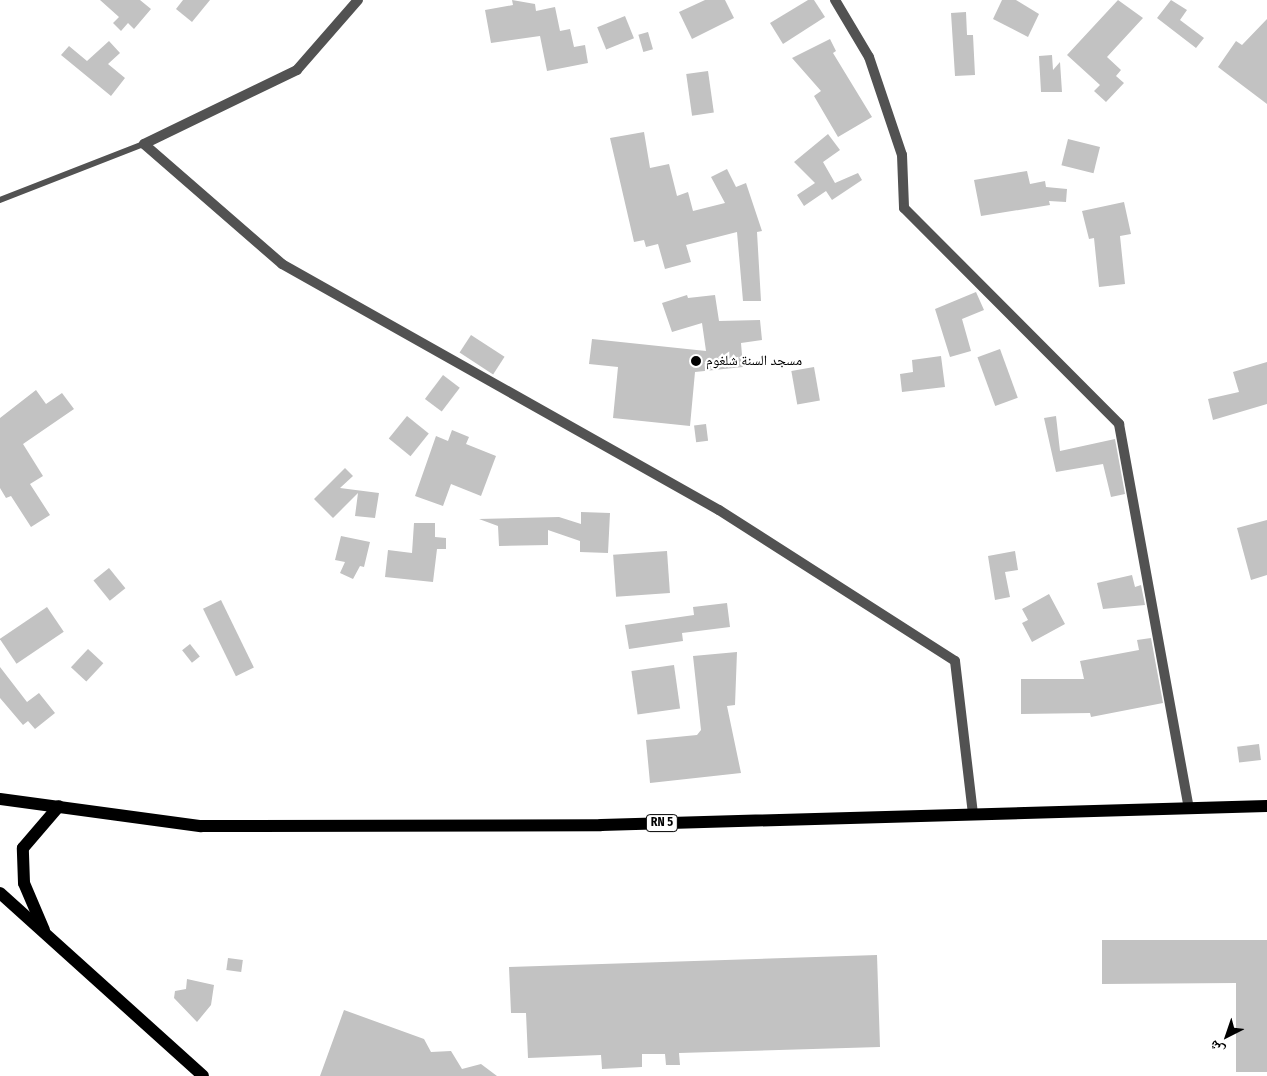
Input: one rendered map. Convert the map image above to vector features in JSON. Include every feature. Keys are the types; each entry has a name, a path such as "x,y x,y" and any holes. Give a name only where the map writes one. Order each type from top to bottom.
{"main road":[{"name":"RN 5","path":"0,799 201,826 601,825 1267,806"},
{"path":"45,934 24,883 23,848 41,822 59,806"},
{"path":"0,893 203,1076"}],"street":[{"path":"358,0 297,70 144,144 282,264 718,510 955,661 973,814"},
{"path":"835,0 869,57 902,155 904,208 1119,424 1190,808"}],"lane":[{"path":"0,200 144,144"}],"building":[{"path":"100,0 140,0 151,9 134,29 128,23 121,31 113,23 119,17"},
{"path":"183,0 210,0 192,22 176,9"},
{"path":"512,0 535,4 536,11 555,7 560,31 570,29 574,47 585,45 588,63 547,71 540,36 491,43 485,10 513,5"},
{"path":"705,0 725,0 734,18 692,39 679,12"},
{"path":"808,0 814,0 825,17 783,44 770,23"},
{"path":"1002,0 1016,0 1039,14 1028,37 993,19"},
{"path":"1118,0 1143,18 1107,57 1121,70 1116,76 1124,83 1106,102 1094,91 1100,85 1067,55"},
{"path":"1171,0 1187,10 1180,20 1204,38 1196,48 1157,18"},
{"path":"966,12 967,35 973,35 975,75 955,76 951,13"},
{"path":"625,16 634,38 606,49 597,27"},
{"path":"1267,19 1267,104 1218,67 1236,41 1242,45"},
{"path":"648,32 653,49 643,52 638,35"},
{"path":"830,39 836,51 833,53 872,117 838,137 814,96 821,91 792,58"},
{"path":"109,41 120,53 108,64 125,78 111,96 61,55 69,46 87,61"},
{"path":"1052,55 1053,70 1060,62 1062,92 1041,92 1039,56"},
{"path":"708,71 714,113 692,116 686,74"},
{"path":"644,132 650,168 669,164 677,196 688,192 693,211 725,203 711,177 727,169 736,187 746,183 762,231 757,232 761,301 743,301 737,232 686,245 691,262 665,269 658,244 646,247 644,240 634,242 610,138"},
{"path":"828,134 840,150 823,162 835,183 858,173 862,180 832,200 826,191 804,206 797,195 815,183 794,162"},
{"path":"1068,139 1100,147 1093,173 1061,165"},
{"path":"1027,171 1030,184 1045,181 1046,187 1067,189 1066,202 1049,201 1050,205 981,216 974,180"},
{"path":"1124,202 1131,234 1120,236 1125,284 1099,287 1094,238 1089,239 1082,211"},
{"path":"976,292 984,310 962,319 971,351 950,357 935,309"},
{"path":"687,295 688,298 715,295 719,321 760,320 762,340 741,343 743,367 695,372 690,426 613,418 618,367 589,364 592,339 706,351 702,323 672,332 662,303"},
{"path":"471,335 505,357 493,374 460,353"},
{"path":"1000,349 1018,398 995,406 977,357"},
{"path":"941,356 945,387 902,392 900,374 913,372 912,360"},
{"path":"1267,362 1267,404 1213,420 1208,399 1239,392 1233,372"},
{"path":"814,367 820,400 797,404 791,371"},
{"path":"443,375 460,388 442,412 425,399"},
{"path":"36,390 46,404 62,393 74,409 23,444 43,476 30,484 50,515 31,527 11,496 6,498 0,488 0,418"},
{"path":"407,416 429,434 411,456 389,439"},
{"path":"1056,416 1060,451 1115,439 1125,494 1111,497 1103,464 1056,472 1044,418"},
{"path":"706,424 708,441 696,442 694,425"},
{"path":"452,430 469,437 466,444 496,456 481,496 451,484 443,506 415,496 436,436 448,441"},
{"path":"345,468 353,476 340,488 379,493 375,518 355,516 358,493 333,518 314,499"},
{"path":"581,512 610,513 608,553 580,552 580,541 548,530 548,545 499,546 498,526 479,519 559,517 581,524"},
{"path":"1267,520 1267,575 1251,580 1237,528"},
{"path":"414,523 435,523 435,537 446,538 446,549 437,549 433,582 385,577 388,550 412,553"},
{"path":"341,536 370,542 364,567 360,566 353,579 340,573 345,562 335,560"},
{"path":"667,551 670,593 616,597 613,555"},
{"path":"1015,551 1018,570 1005,572 1010,597 995,600 988,556"},
{"path":"109,568 125,588 110,601 93,581"},
{"path":"1132,575 1135,587 1141,585 1145,605 1103,609 1097,583"},
{"path":"1049,594 1065,624 1032,642 1022,623 1028,620 1022,609"},
{"path":"221,600 254,667 236,676 203,609"},
{"path":"727,603 730,627 682,633 683,641 629,649 625,625 694,615 693,607"},
{"path":"47,607 64,632 17,664 0,639"},
{"path":"1151,638 1163,703 1091,717 1090,713 1021,714 1021,679 1084,679 1080,661 1139,650 1137,640"},
{"path":"190,644 200,657 192,663 182,650"},
{"path":"88,649 103,663 86,682 71,667"},
{"path":"737,652 735,705 727,706 741,773 650,783 646,740 697,735 701,730 693,656"},
{"path":"674,665 680,709 638,715 631,671"},
{"path":"0,667 27,702 39,693 55,713 35,729 28,721 23,725 0,698"},
{"path":"1259,744 1261,760 1239,763 1237,747"},
{"path":"1102,940 1267,940 1267,1072 1236,1072 1236,983 1102,984"},
{"path":"877,955 880,1047 679,1053 680,1065 666,1065 665,1054 642,1054 642,1067 602,1069 601,1055 528,1058 526,1013 511,1013 509,967"},
{"path":"228,958 243,960 241,972 226,970"},
{"path":"187,979 214,985 211,1005 197,1022 174,998 175,991 186,989"},
{"path":"344,1010 424,1039 431,1052 451,1051 462,1069 481,1064 497,1076 320,1076"}],"place":[{"name":"مسجد السنة شلغوم","path":"696,361"}]}
